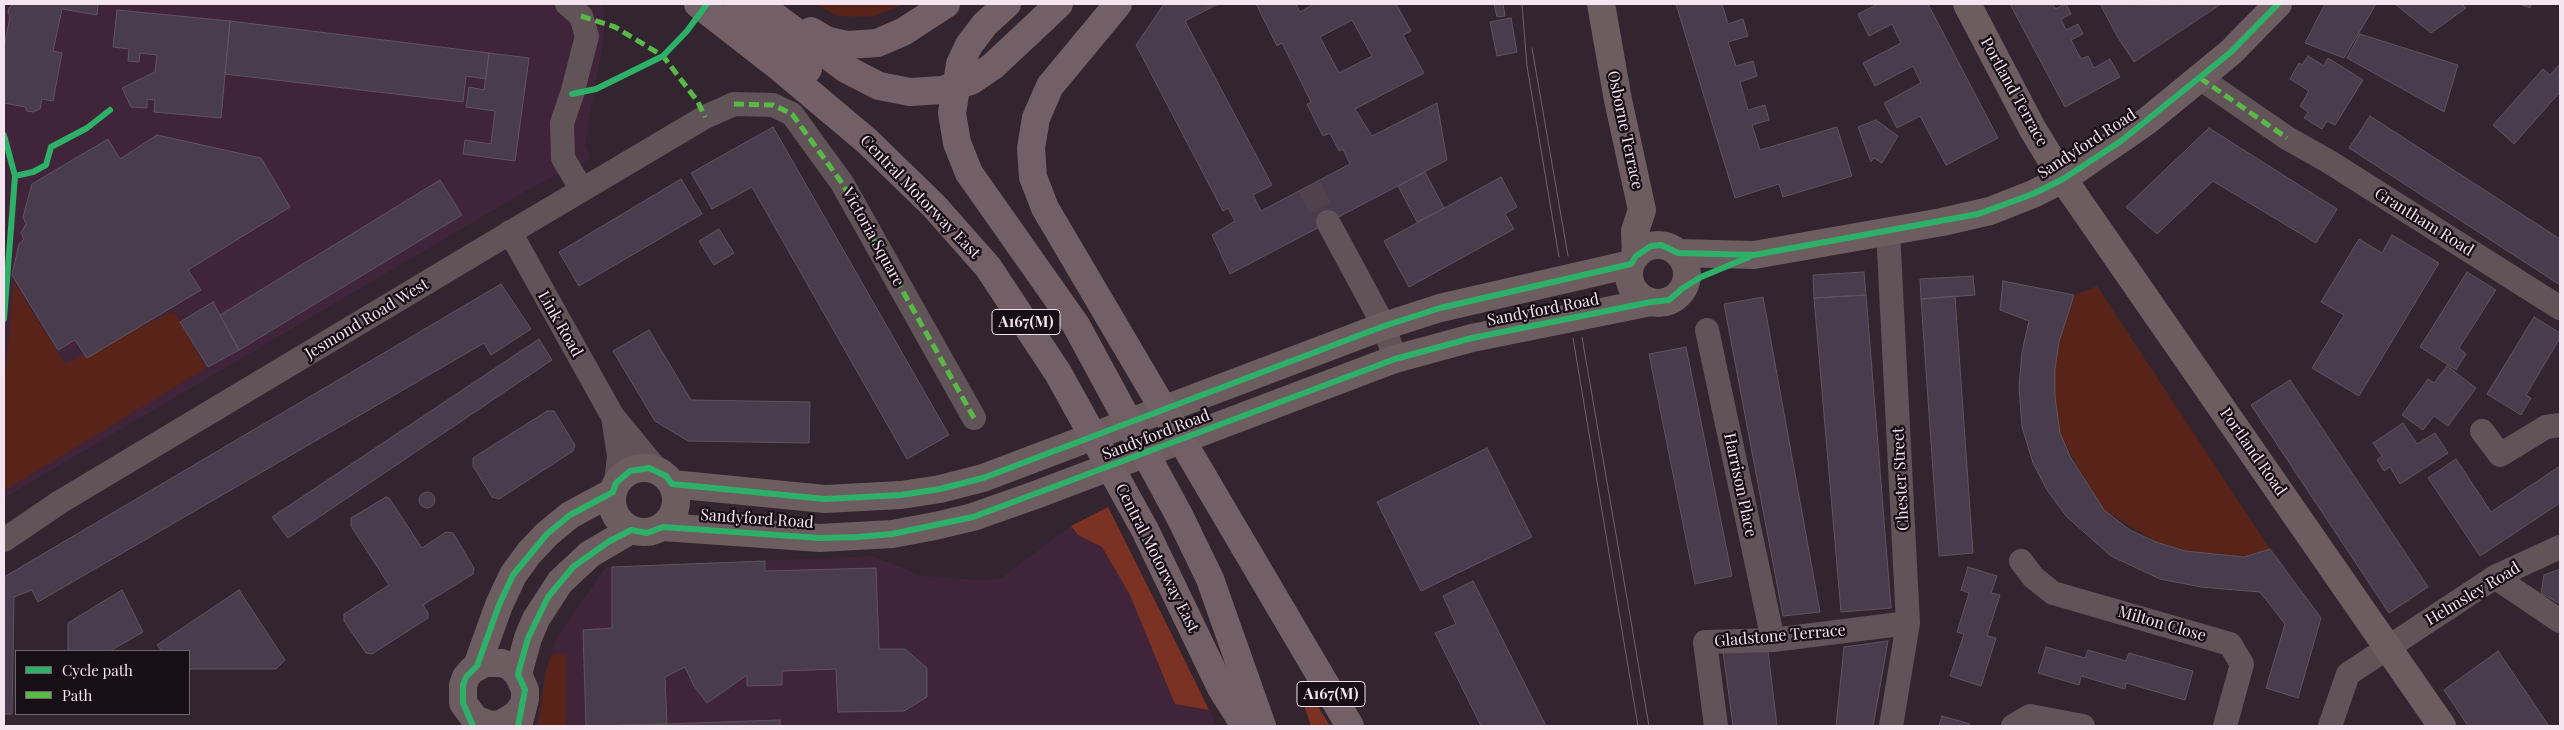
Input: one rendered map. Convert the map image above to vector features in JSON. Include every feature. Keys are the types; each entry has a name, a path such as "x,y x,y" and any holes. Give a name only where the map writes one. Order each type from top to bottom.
{"highway":[{"name":"Central Motorway East","path":"698,4 780,67 867,141 934,206 988,267 1058,373 1145,530 1221,688 1245,726"},
{"name":"Central Motorway East","path":"737,4 962,210 1055,345 1214,630 1261,726"},
{"path":"757,4 846,69 879,86 910,92 942,90 971,81 993,66 1050,13"},
{"path":"771,4 826,40 848,45 877,43 903,32 946,4"},
{"name":"A167(M)","path":"1006,4 985,24 969,45 960,64 952,113 957,143 969,173 1076,325 1180,517 1210,580 1261,726"},
{"name":"A167(M)","path":"1118,4 1050,86 1036,118 1031,148 1033,177 1045,208 1350,726"}],"main road":[{"name":"Osborne Terrace","path":"1601,4 1618,100 1642,210 1635,231 1633,260"},
{"name":"Portland Terrace","path":"1967,4 2032,128 2063,179"},
{"name":"Sandyford Road","path":"1683,288 1701,277 1754,255 1984,213 2063,179 2128,136 2200,78 2258,26 2278,4"},
{"name":"Portland Road","path":"2063,179 2442,726"},
{"path":"1642,210 1669,249 1686,269 1683,288 1670,300 1651,302 1635,291 1629,274 1633,260 1651,246 1669,249"},
{"name":"Sandyford Road","path":"1669,249 1754,255"},
{"name":"Sandyford Road","path":"665,477 824,499 885,497 940,489 983,478 1384,326 1440,308 1633,260"},
{"name":"Sandyford Road","path":"663,527 820,538 892,534 935,526 973,517 1038,494 1396,359 1472,338 1651,302"},
{"path":"477,666 493,662 502,663 518,674 525,690 520,717 517,714 501,724 482,723 471,720 463,703 463,685 466,677 477,666 499,606 514,576 529,553 547,534 570,515 615,488 630,471 649,468 665,477 677,502 670,520 663,527 647,533 630,530 623,525 613,510 615,488"},
{"path":"518,674 528,638 536,619 560,582 573,567 590,554 630,530"}],"street":[{"path":"567,4 581,16 586,36 572,94 562,123 563,158 582,190"},
{"name":"Grantham Road","path":"2200,78 2286,138 2328,161 2560,308"},
{"name":"Jesmond Road West","path":"4,540 60,502 510,232 705,117 734,104"},
{"name":"Victoria Square","path":"734,104 773,104 792,114 842,183 974,418"},
{"path":"1328,222 1384,326 1396,359"},
{"name":"Chester Street","path":"1888,230 1908,623 1891,726"},
{"name":"Link Road","path":"510,232 612,416 665,477"},
{"name":"Harrison Place","path":"1707,330 1773,640"},
{"name":"Link Road","path":"612,416 619,456 615,488"},
{"path":"2482,431 2500,455 2546,427 2560,425"},
{"name":"Helmsley Road","path":"2330,726 2348,674 2495,577 2560,547"},
{"name":"Milton Close","path":"2021,561 2032,577 2053,593 2230,644 2242,664 2225,726"},
{"path":"2495,577 2560,621"},
{"name":"Gladstone Terrace","path":"1716,726 1705,642 1773,640 1908,623"},
{"path":"2013,726 2030,716 2083,726"}],"shaded area":[{"path":"4,4 603,4 604,35 585,144 590,159 531,188 4,498"},
{"path":"816,4 905,4 871,17 838,16"},
{"path":"14,282 65,364 174,311 206,368 4,491 4,390"},
{"path":"2097,286 2270,549 2244,557 2185,551 2156,542 2104,510 2085,481 2060,433 2055,397 2055,369 2059,342 2074,295"},
{"path":"1108,507 1217,726 536,726 546,670 557,637 606,567 873,556 922,576 979,580 1000,579 1071,526"},
{"path":"1108,507 1209,710 1175,704 1129,593 1102,547 1078,535 1071,526"},
{"path":"552,654 566,654 566,726 538,726 546,670"},
{"path":"1297,684 1319,708 1330,726 1311,726"}],"building":[{"path":"13,4 98,4 97,15 62,9 53,51 62,53 53,101 42,99 40,109 33,112 27,111 25,107 4,103 4,47 10,17 8,13 9,8"},
{"path":"1164,4 1218,4 1185,21 1272,185 1253,195 1261,211 1350,164 1343,149 1339,151 1330,133 1323,136 1307,104 1311,102 1282,43 1277,46 1256,4 1296,4 1300,12 1314,4 1396,4 1411,31 1403,35 1424,73 1355,109 1372,136 1437,103 1447,160 1230,274 1212,235 1235,221 1228,208 1223,211 1136,45","holes":["1352,20 1372,56 1339,73 1320,37"]},
{"path":"1494,4 1503,4 1505,16 1497,17"},
{"path":"1676,4 1722,4 1728,24 1743,19 1748,36 1728,42 1736,66 1753,61 1757,76 1740,82 1748,110 1765,105 1769,120 1752,125 1760,150 1837,127 1852,176 1783,197 1779,184 1735,198"},
{"path":"1878,4 1928,4 1998,138 1946,165 1920,116 1897,128 1884,103 1921,83 1913,66 1875,86 1863,63 1901,43 1892,24 1869,36 1858,14"},
{"path":"2010,4 2053,4 2055,9 2066,4 2071,14 2061,19 2066,30 2078,24 2083,34 2071,40 2081,59 2088,56 2094,68 2110,59 2120,77 2065,107"},
{"path":"2100,4 2221,4 2134,62 2117,36"},
{"path":"2325,4 2376,4 2344,58 2305,43"},
{"path":"2395,4 2462,4 2466,8 2431,33"},
{"path":"2520,4 2532,4 2530,8"},
{"path":"117,10 230,21 221,118 154,112 155,100 147,99 147,108 131,107 122,88 155,72 157,55 140,53 139,62 128,61 129,49 113,47"},
{"path":"1511,18 1517,52 1497,56 1490,22"},
{"path":"230,21 489,53 486,79 466,76 463,102 225,74"},
{"path":"2360,34 2458,65 2444,112 2347,58"},
{"path":"489,53 529,58 515,161 463,154 465,140 491,144 495,111 466,107 469,87 484,90"},
{"path":"2308,56 2324,66 2328,58 2363,80 2335,125 2327,121 2322,129 2304,118 2308,112 2300,106 2309,91 2290,79 2299,63 2302,65"},
{"path":"2560,64 2560,92 2514,144 2493,125 2543,69 2550,75"},
{"path":"2370,116 2560,239 2560,285 2349,148"},
{"path":"1876,120 1898,136 1882,163 1874,158 1871,162 1858,127"},
{"path":"773,127 949,435 907,459 752,187 712,209 691,173"},
{"path":"2209,128 2337,209 2316,243 2213,181 2157,234 2126,207"},
{"path":"157,135 261,158 290,207 188,270 201,290 87,358 75,340 58,350 12,275 19,244 24,239 21,233 26,224 23,217 32,184 108,139 120,159"},
{"path":"1425,172 1444,208 1417,222 1398,186"},
{"path":"1501,177 1517,207 1505,214 1514,229 1409,287 1384,241"},
{"path":"681,179 702,214 579,286 559,252"},
{"path":"440,180 462,215 239,350 220,315"},
{"path":"719,229 734,253 714,265 699,241"},
{"path":"2392,235 2439,263 2359,396 2312,368 2344,315 2321,302 2359,239 2382,253"},
{"path":"1864,272 1866,295 1814,298 1813,275"},
{"path":"2467,272 2496,290 2459,348 2466,354 2456,370 2420,347"},
{"path":"1973,276 1975,295 1921,299 1920,279"},
{"path":"2003,281 2074,295 2059,342 2055,369 2055,397 2060,433 2071,458 2104,510 2130,530 2156,542 2185,551 2244,557 2270,549 2321,618 2298,698 2266,688 2285,624 2260,592 2201,587 2160,579 2111,556 2067,517 2047,490 2033,463 2022,427 2019,387 2022,352 2029,321 2000,310"},
{"path":"501,284 531,329 491,355 484,343 38,602 32,590 14,597 12,714 4,714 4,577"},
{"path":"1866,295 1891,608 1841,612 1814,298"},
{"path":"1955,296 1973,553 1939,556 1921,299"},
{"path":"1763,297 1820,612 1783,616 1724,304"},
{"path":"213,302 239,350 208,367 180,322"},
{"path":"2534,317 2560,333 2560,338 2526,395 2531,398 2521,415 2487,394"},
{"path":"649,330 691,400 810,402 809,443 688,441 655,421 613,351"},
{"path":"539,339 552,360 288,538 272,517"},
{"path":"1686,347 1732,576 1695,584 1649,354"},
{"path":"2447,366 2476,388 2448,426 2434,416 2423,430 2402,415 2428,379 2434,383"},
{"path":"2290,380 2428,587 2389,613 2251,405"},
{"path":"547,411 554,411 575,445 573,451 499,499 492,497 473,466 473,458"},
{"path":"2403,423 2417,444 2435,433 2448,453 2400,484 2390,467 2384,471 2377,460 2382,456 2373,443"},
{"path":"1487,448 1532,537 1421,591 1377,502"},
{"path":"2456,459 2491,512 2560,466 2560,503 2480,556 2428,478"},
{"path":"424,492 430,492 435,497 433,506 424,508 419,503 419,497"},
{"path":"386,497 389,498 422,548 446,532 453,533 474,568 473,574 423,605 428,613 428,618 372,654 366,653 344,621 344,614 389,585 351,526 351,518"},
{"path":"765,561 765,571 876,568 879,649 905,649 927,668 927,697 904,711 838,712 836,669 782,671 782,685 747,686 747,675 707,703 694,686 685,667 665,677 667,724 586,726 583,630 612,628 612,567"},
{"path":"1968,567 1997,576 1991,593 2000,595 1987,636 1996,638 1981,686 1950,676 1964,634 1957,632 1969,593 1961,590"},
{"path":"2560,569 2560,604 2541,593 2544,575"},
{"path":"1473,581 1546,726 1481,726 1435,633 1456,624 1443,596"},
{"path":"122,590 143,632 112,650 68,650 68,623"},
{"path":"239,590 285,660 276,669 190,669 190,650 161,650 157,645"},
{"path":"1888,641 1873,726 1836,726 1844,647"},
{"path":"2046,647 2085,658 2088,650 2126,661 2129,653 2193,671 2185,700 2126,683 2125,689 2081,676 2079,685 2038,673"},
{"path":"1723,651 1768,651 1777,726 1733,726"},
{"path":"2498,651 2549,726 2468,726 2444,690"},
{"path":"1942,716 1970,724 1969,726 1939,726"},
{"path":"780,720 780,726 598,726 667,724"}],"tunnel":[{"path":"1309,187 1328,222"}],"tram line":[{"path":"1522,4 1527,66 1559,257"},
{"path":"1532,48 1568,256"},
{"path":"1582,337 1649,726"},
{"path":"1573,338 1638,726"}],"marked path":[{"path":"581,16 615,27 663,56 698,102 705,117"},
{"path":"2200,78 2287,138"},
{"path":"734,104 773,105 792,114 842,183 974,418"}],"cycle path":[{"path":"572,94 596,89 663,56 687,31 707,4"},
{"path":"473,726 463,703 463,685 466,677 477,666 499,605 513,575 547,534 570,515 613,492 616,483 630,471 649,468 666,476 672,484 825,499 901,495 940,489 983,478 1384,326 1440,308 1631,264 1636,256 1651,246 1661,245 1678,253 1754,255 1978,214 2033,194 2063,179 2121,141 2231,52 2278,4"},
{"path":"15,176 33,172 46,165 51,147 87,128 110,110"},
{"path":"4,135 15,176 4,319"},
{"path":"518,726 525,690 518,674 528,638 548,597 573,567 608,542 631,530 647,533 663,527 820,538 858,537 892,534 973,517 1395,359 1472,338 1669,300 1683,288 1701,277 1749,257"}]}
